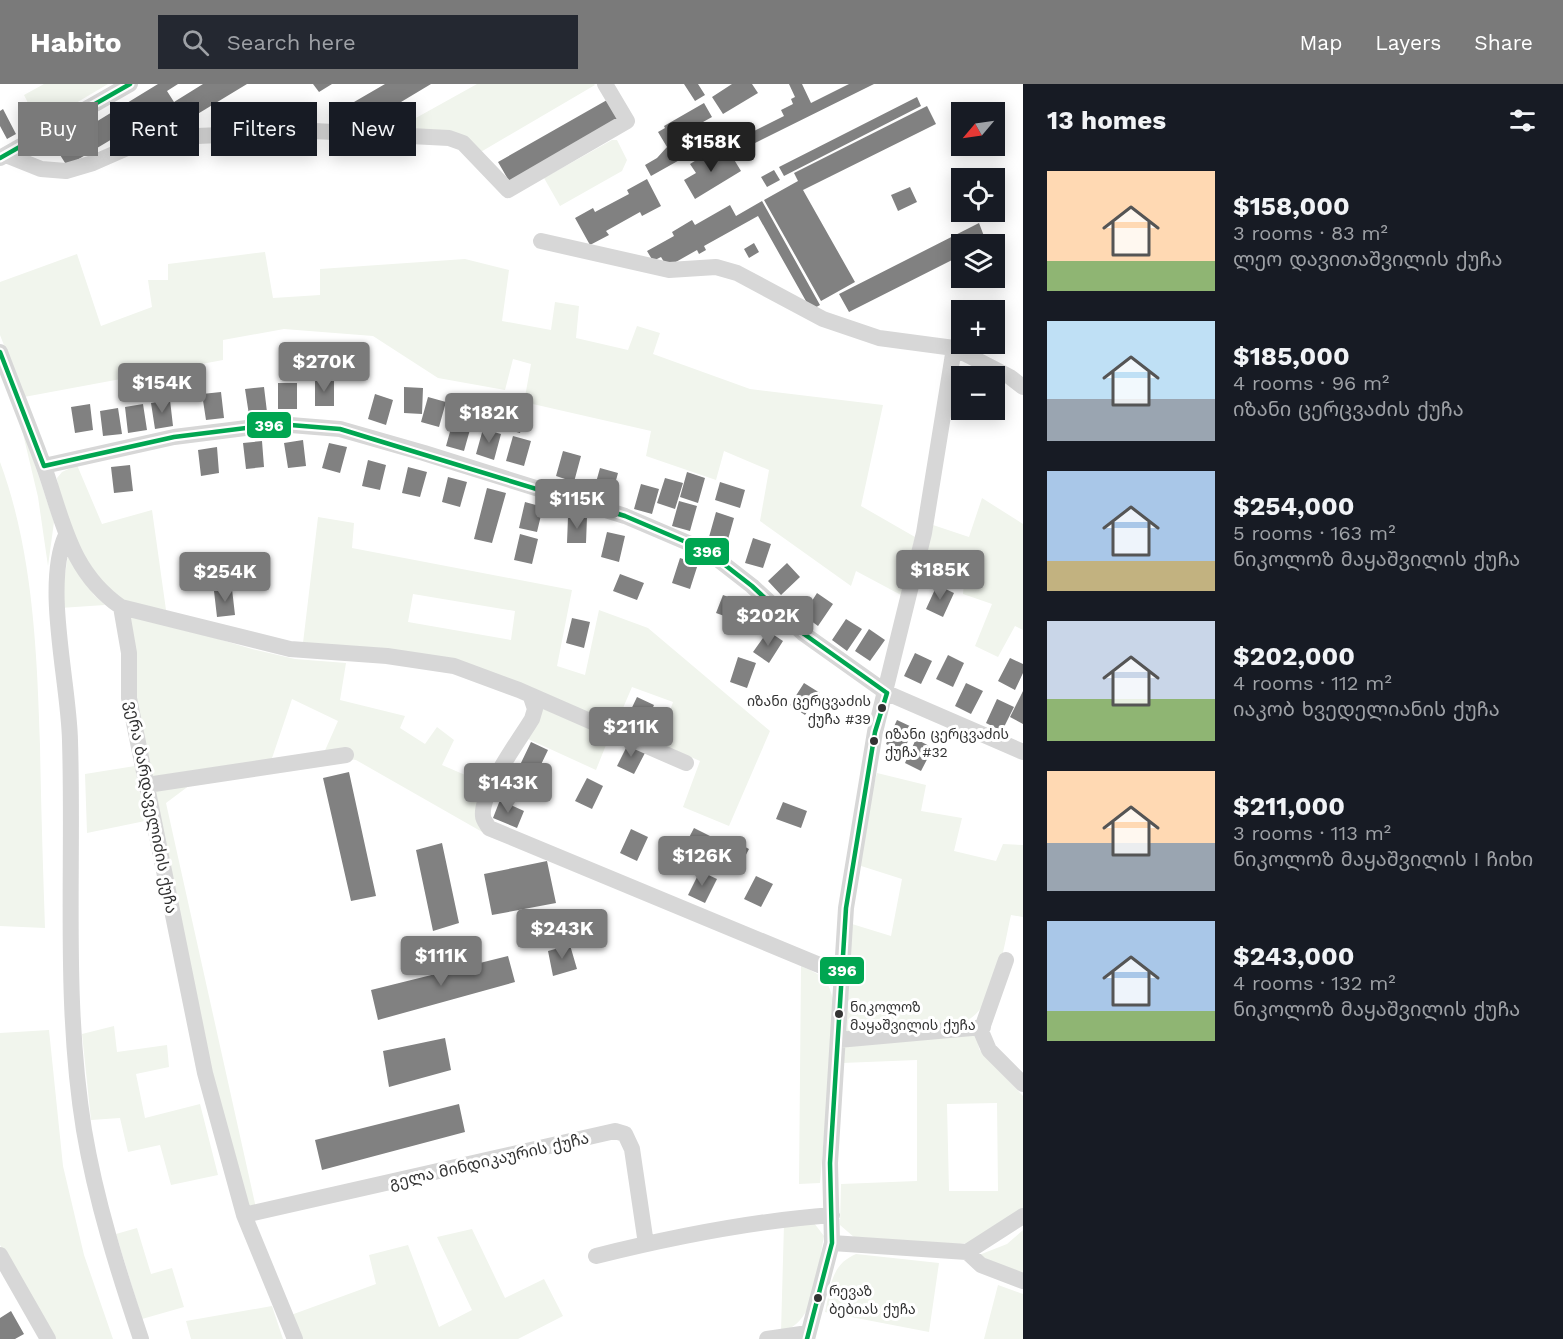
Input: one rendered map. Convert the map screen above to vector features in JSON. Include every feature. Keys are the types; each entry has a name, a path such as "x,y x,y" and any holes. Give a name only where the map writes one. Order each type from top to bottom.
{"street":[{"path":"3,157 130,84"},
{"path":"3,157 41,169 66,171 93,163 150,138 314,131 449,138 463,143 508,190 627,121 605,84"},
{"path":"541,241 669,270 716,267 756,282 823,319 879,338 951,348"},
{"path":"0,351 44,466 66,534 87,575 100,592 121,607 290,649 437,662 519,690 686,763"},
{"path":"767,1339 807,1336 832,1243 830,1163 846,908 875,732 887,693 924,533 953,354"},
{"path":"966,354 1010,377 1023,387"},
{"path":"44,466 174,436 278,424 340,429 625,516 706,551 752,586 804,634 887,693 1023,752"},
{"path":"66,534 59,549 56,581 70,739 73,1023 84,1130 110,1244 141,1339"},
{"name":"ვერა ბარდაველიძის ქუჩა","path":"121,607 129,652 129,698 205,1073 243,1215"},
{"path":"531,697 535,709 532,719 495,779 484,805 483,817 489,828 841,974"},
{"path":"147,785 346,755"},
{"path":"1006,960 983,1026 983,1040 989,1050 1023,1084"},
{"path":"838,1040 983,1026"},
{"name":"გელა მინდიკაურის ქუჩა","path":"243,1215 615,1131 624,1134 632,1149 646,1244"},
{"path":"243,1215 295,1339"},
{"path":"596,1256 646,1244 796,1217 831,1215"},
{"path":"832,1243 967,1252 1023,1216"},
{"path":"967,1252 981,1265 1023,1281"},
{"path":"0,1255 48,1339"}],"shaded area":[{"path":"44,84 108,84 78,102 28,102 24,95"},
{"path":"477,84 595,85 479,153 416,135 416,118"},
{"path":"612,140 617,140 627,160 622,171 560,206 544,178"},
{"path":"265,252 273,298 320,295 320,269 465,259 509,270 502,321 551,330 555,302 579,306 576,338 628,350 637,326 660,333 653,354 750,389 883,405 861,506 915,537 901,595 856,571 851,586 760,521 769,470 724,451 716,480 646,456 651,431 524,402 531,364 513,359 505,390 438,378 373,336 284,329 223,340 223,360 24,397 0,335 0,282 77,254 101,326 152,307 148,280 168,280 168,264"},
{"path":"19,417 54,522 48,566 38,497"},
{"path":"0,462 20,531 35,638 45,928 0,926"},
{"path":"77,465 102,524 152,510 166,610 136,604 115,596 100,583 91,570 68,522 57,478 62,472"},
{"path":"982,498 1023,524 1023,630 1015,626 998,657 975,646 992,604 963,594 964,583 945,574 941,586 922,579 930,524 969,537"},
{"path":"318,517 354,523 352,548 572,590 557,666 585,675 599,610 648,628 770,731 729,826 683,807 700,761 659,743 673,702 632,687 614,729 496,676 303,643","holes":["413,594 515,611 511,640 408,622"]},
{"path":"68,555 94,595 105,605 60,608"},
{"path":"134,614 252,649 295,659 346,663 340,700 405,716 400,728 425,744 437,727 454,740 442,765 486,784 491,837 356,760 323,755 338,721 292,699 270,764 153,778 134,696 128,616"},
{"path":"543,707 610,735 596,770 526,738"},
{"path":"135,766 145,821 87,833 85,774"},
{"path":"877,773 926,785 921,811 962,818 954,851 996,861 1003,844 1023,845 1023,917 1011,915 1002,958 992,989 985,1003 966,1021 846,1033 852,924 891,936 902,879 858,865 865,817"},
{"path":"194,782 166,803 256,1208 249,1207 211,1077 155,793 160,787"},
{"path":"801,966 826,981 835,1008 820,1183 799,1184"},
{"path":"114,1026 117,1052 167,1045 169,1067 136,1074 145,1118 200,1104 218,1175 171,1185 160,1145 128,1152 120,1118 91,1120 82,1034"},
{"path":"49,1030 63,1166 84,1255 113,1339 52,1339 0,1245 0,1033"},
{"path":"977,1032 979,1049 1023,1096 1023,1211 976,1242 960,1244 855,1238 840,1225 841,1184 917,1181 917,1060 842,1063 842,1045","holes":["997,1103 998,1191 949,1191 947,1104"]},
{"path":"814,1223 824,1236 814,1292 802,1317 793,1326 781,1332 784,1224"},
{"path":"137,1228 151,1274 172,1268 184,1307 142,1319 116,1234"},
{"path":"472,1229 505,1298 544,1279 563,1316 518,1339 301,1339 291,1315 376,1284 369,1255 408,1245 439,1327 472,1310 437,1237"},
{"path":"1023,1230 1023,1277 979,1255 1007,1244"},
{"path":"856,1254 939,1263 929,1332 825,1312 836,1271 841,1264"},
{"path":"998,1285 1023,1294 1023,1339 984,1339"},
{"path":"272,1306 283,1339 191,1339 186,1321"}],"building":[{"path":"158,84 178,84 167,91 174,102 129,102"},
{"path":"203,84 247,84 217,102 211,102 211,106 199,113 199,102 174,102"},
{"path":"313,84 332,84 319,92"},
{"path":"385,84 431,84 401,102 354,102"},
{"path":"684,84 698,84 705,95 695,101"},
{"path":"732,84 752,84 758,93 723,114 712,97"},
{"path":"789,84 802,84 811,103 849,84 874,84 755,143 754,141 748,144 744,136 784,116 781,110 793,104 791,99 795,97"},
{"path":"917,97 921,106 784,176 779,167"},
{"path":"607,100 618,119 509,181 498,162"},
{"path":"704,103 712,117 703,122 706,127 684,139 692,153 651,176 645,165 657,158 667,147 658,132 665,128 664,126"},
{"path":"927,106 936,124 803,190 855,282 821,301 764,200 798,181 794,173"},
{"path":"3,109 16,134 7,139 0,126 0,111"},
{"path":"110,113 110,140 98,147 98,121"},
{"path":"727,148 741,171 695,199 684,180 696,173 690,164 706,154 709,159"},
{"path":"61,156 84,156 67,166"},
{"path":"774,170 780,180 767,187 761,177"},
{"path":"647,179 661,206 642,216 640,212 606,231 609,235 590,245 575,218 593,208 595,212 629,194 627,190"},
{"path":"910,187 917,202 898,211 891,195"},
{"path":"762,201 820,305 811,310 758,216 704,246 706,250 699,254 697,250 667,267 661,257 653,261 647,251 674,236 672,232 692,220 695,225 730,205 736,216"},
{"path":"979,223 983,234 957,234"},
{"path":"951,237 951,261 849,312 839,294"},
{"path":"754,243 759,252 749,258 744,249"},
{"path":"315,380 334,380 334,406 315,406"},
{"path":"278,383 297,383 297,409 278,409"},
{"path":"264,387 267,412 249,415 245,389"},
{"path":"404,387 423,388 422,414 404,413"},
{"path":"221,392 224,418 206,420 202,394"},
{"path":"375,394 393,400 386,425 368,419"},
{"path":"428,397 446,402 439,427 421,422"},
{"path":"170,400 173,426 155,429 151,403"},
{"path":"509,403 527,408 520,433 502,428"},
{"path":"90,404 93,430 75,433 71,407"},
{"path":"143,404 147,430 128,433 125,407"},
{"path":"118,408 122,434 103,436 100,411"},
{"path":"486,411 495,414 490,427 481,424"},
{"path":"453,421 471,426 464,451 446,446"},
{"path":"483,429 501,434 494,460 476,454"},
{"path":"513,436 531,441 524,466 506,461"},
{"path":"303,440 306,466 288,468 284,443"},
{"path":"262,441 264,467 246,469 243,443"},
{"path":"329,443 347,447 340,473 322,468"},
{"path":"217,447 219,473 201,476 198,450"},
{"path":"563,451 581,456 574,482 556,476"},
{"path":"368,460 386,465 380,490 362,486"},
{"path":"130,465 133,491 114,493 111,467"},
{"path":"408,467 427,472 420,497 402,493"},
{"path":"600,468 618,473 611,499 593,493"},
{"path":"687,472 705,478 698,503 680,497"},
{"path":"448,477 467,482 460,507 442,502"},
{"path":"665,478 683,483 675,509 657,503"},
{"path":"720,482 745,490 740,508 715,500"},
{"path":"641,484 659,489 652,514 634,509"},
{"path":"487,488 506,493 492,543 474,539"},
{"path":"679,501 697,506 690,531 672,526"},
{"path":"525,502 543,507 537,532 519,528"},
{"path":"716,512 734,518 727,543 709,537"},
{"path":"568,517 587,517 586,543 567,543"},
{"path":"607,532 625,536 619,562 601,557"},
{"path":"520,534 538,539 532,564 514,560"},
{"path":"753,538 771,544 763,568 745,563"},
{"path":"680,558 698,564 690,589 672,583"},
{"path":"787,563 800,577 781,595 768,581"},
{"path":"620,574 644,583 637,600 613,591"},
{"path":"937,585 954,593 943,617 926,609"},
{"path":"232,589 235,615 217,617 214,591"},
{"path":"817,593 833,604 818,626 803,615"},
{"path":"723,595 747,604 741,622 716,613"},
{"path":"572,618 590,622 584,648 566,643"},
{"path":"846,619 862,629 847,651 832,640"},
{"path":"869,629 885,640 870,661 855,651"},
{"path":"768,631 783,641 769,663 753,652"},
{"path":"915,653 932,661 921,684 904,676"},
{"path":"948,655 964,663 953,687 936,679"},
{"path":"738,657 756,663 747,688 730,682"},
{"path":"1010,658 1023,664 1023,673 1015,690 998,681"},
{"path":"804,683 820,693 805,715 790,705"},
{"path":"966,683 983,691 971,714 955,706"},
{"path":"1023,691 1023,724 1010,717"},
{"path":"637,697 654,705 643,729 626,720"},
{"path":"997,699 1014,707 1002,731 986,723"},
{"path":"897,720 914,728 903,752 886,744"},
{"path":"916,739 933,748 921,771 905,763"},
{"path":"531,742 548,750 537,773 520,765"},
{"path":"629,742 646,751 634,774 617,766"},
{"path":"349,772 376,896 351,901 323,778"},
{"path":"587,778 603,786 592,809 575,801"},
{"path":"500,800 524,811 517,828 493,818"},
{"path":"783,802 807,811 801,828 776,819"},
{"path":"694,828 710,836 699,860 682,851"},
{"path":"631,829 648,837 637,861 620,853"},
{"path":"732,840 749,849 737,872 720,864"},
{"path":"442,843 459,923 433,931 416,850"},
{"path":"547,861 556,903 492,915 484,874"},
{"path":"700,871 717,879 705,903 688,895"},
{"path":"756,876 773,884 761,907 744,899"},
{"path":"570,945 577,969 553,976 548,951"},
{"path":"508,956 515,982 378,1020 371,990"},
{"path":"445,1038 451,1070 389,1087 383,1051"},
{"path":"459,1104 465,1132 322,1170 315,1140"},
{"path":"11,1311 24,1334 15,1339 0,1339 0,1318"}],"transit line":[{"name":"396","path":"0,158 130,84"},
{"name":"396","path":"0,352 44,466"},
{"name":"396","path":"44,466 174,437 278,424 340,429 625,516 707,551 752,586 804,634 887,693"},
{"name":"396","path":"807,1339 832,1243 830,1163 846,908 875,732 887,693"}],"place":[{"name":"იზანი ცერცვაძის ქუჩა #39","path":"882,708"},
{"name":"იზანი ცერცვაძის ქუჩა #32","path":"874,741"},
{"name":"ნიკოლოზ მაყაშვილის ქუჩა","path":"839,1014"},
{"name":"რევაზ ბებიას ქუჩა","path":"818,1298"}]}
